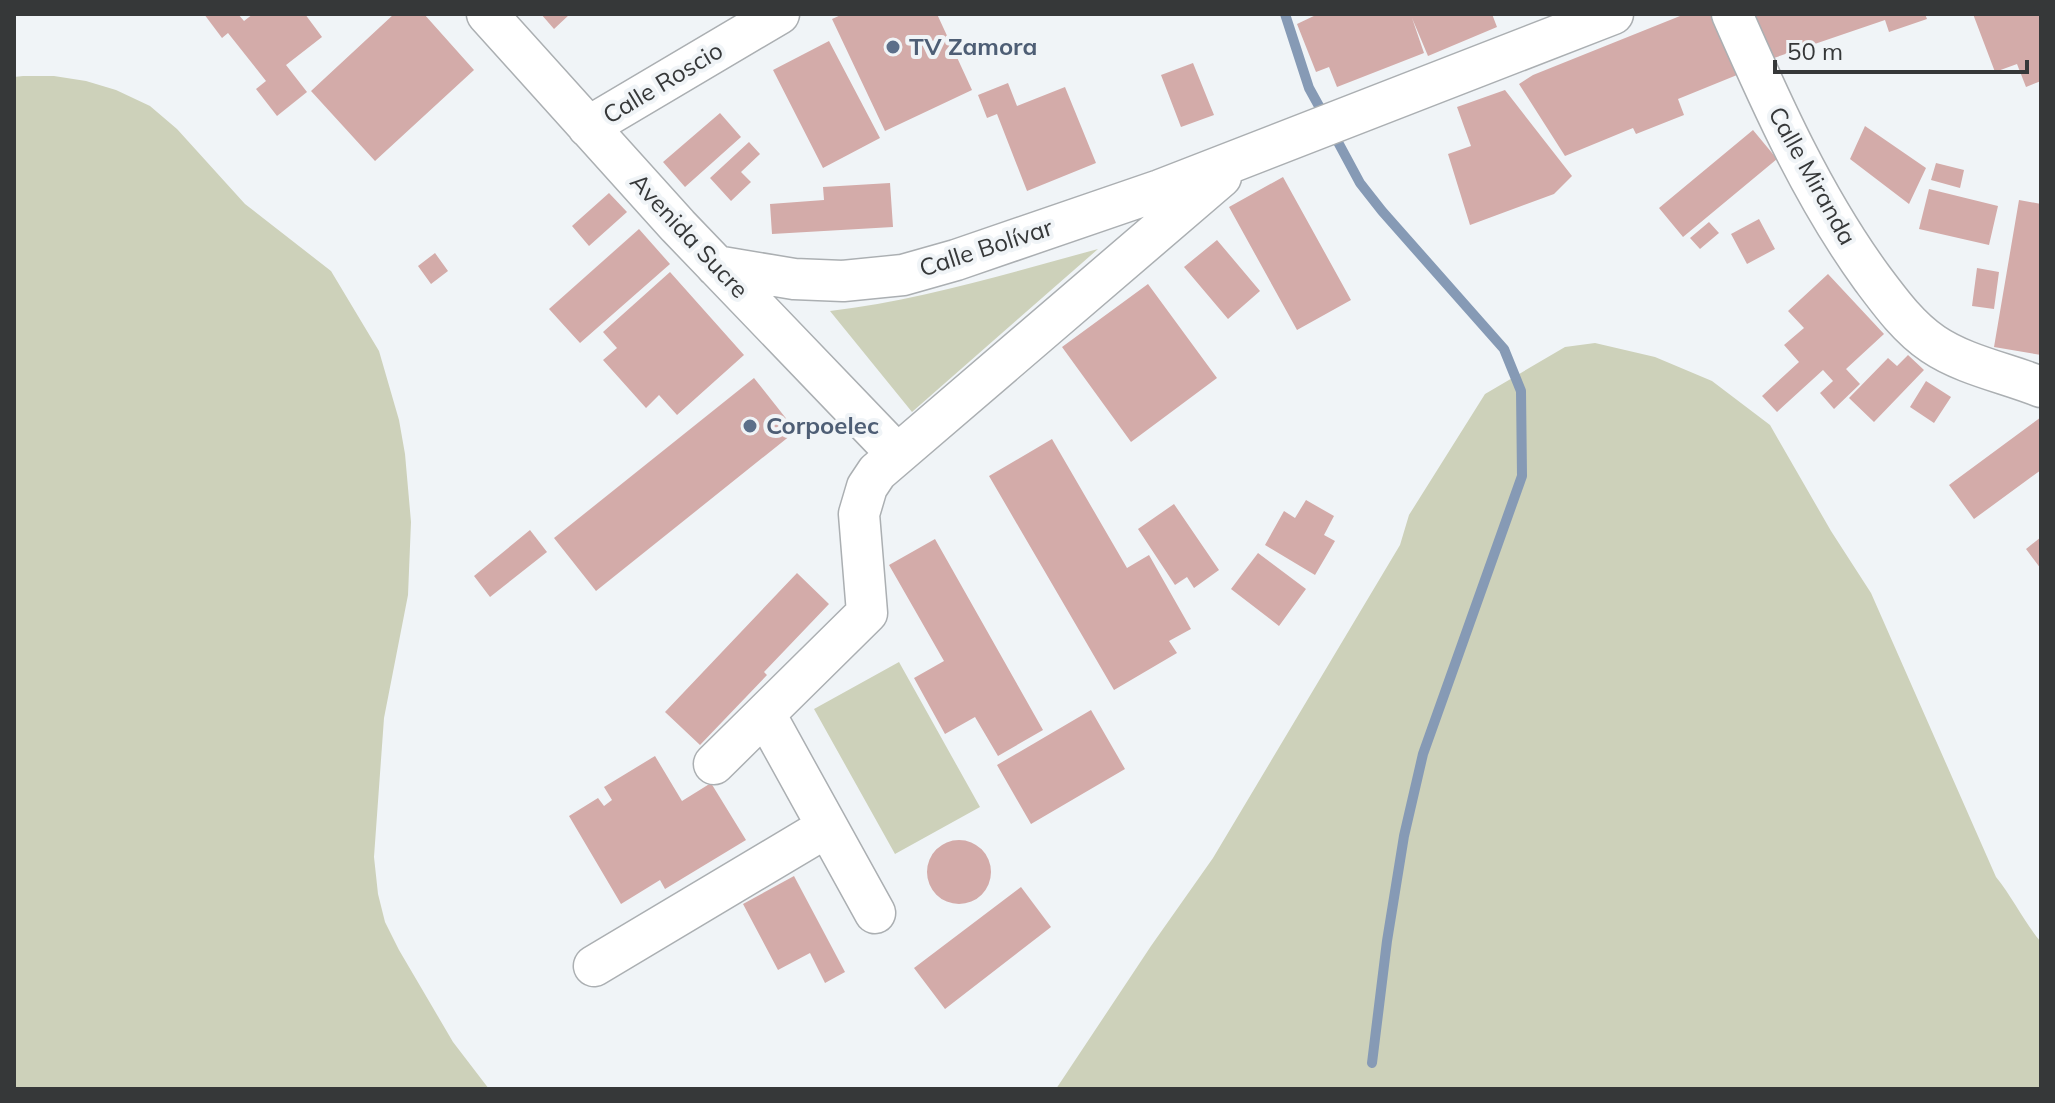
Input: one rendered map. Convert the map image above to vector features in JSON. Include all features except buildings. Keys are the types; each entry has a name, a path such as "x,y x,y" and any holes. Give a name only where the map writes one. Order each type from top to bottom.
{"street":[{"name":"Avenida Sucre","path":"487,14 716,266 896,453"},
{"name":"Calle Roscio","path":"588,127 779,14"},
{"name":"Calle Bolívar","path":"716,266 794,279 843,281 903,275 1145,195 1613,14"},
{"name":"Calle Miranda","path":"1732,14 1764,87 1819,197 1848,246 1912,329 1936,346 2041,387"},
{"name":"Calle Bolívar","path":"714,764 867,613 859,514 867,487 877,472 1245,156"},
{"path":"765,714 875,913"},
{"path":"594,966 827,827"}],"green space":[{"path":"54,76 86,81 116,90 150,106 177,129 245,204 331,271 379,351 399,420 411,522 408,595 384,718 374,857 378,894 385,922 399,950 453,1042 489,1089 14,1089 14,77"},
{"path":"1098,249 912,412 830,311 931,293"},
{"path":"1595,343 1655,357 1712,381 1770,425 1871,593 1996,877 2041,942 2041,1089 1056,1089 1213,858 1400,545 1409,515 1485,394 1565,347"},
{"path":"899,662 980,807 895,854 814,709"}],"waterway":[{"path":"1285,14 1309,88 1325,117"},
{"path":"1332,131 1360,183 1382,211 1504,349 1521,391 1522,476 1423,754 1404,836 1372,1063"}],"place":[{"name":"TV Zamora","path":"893,47"},
{"name":"Corpoelec","path":"750,426"}]}
